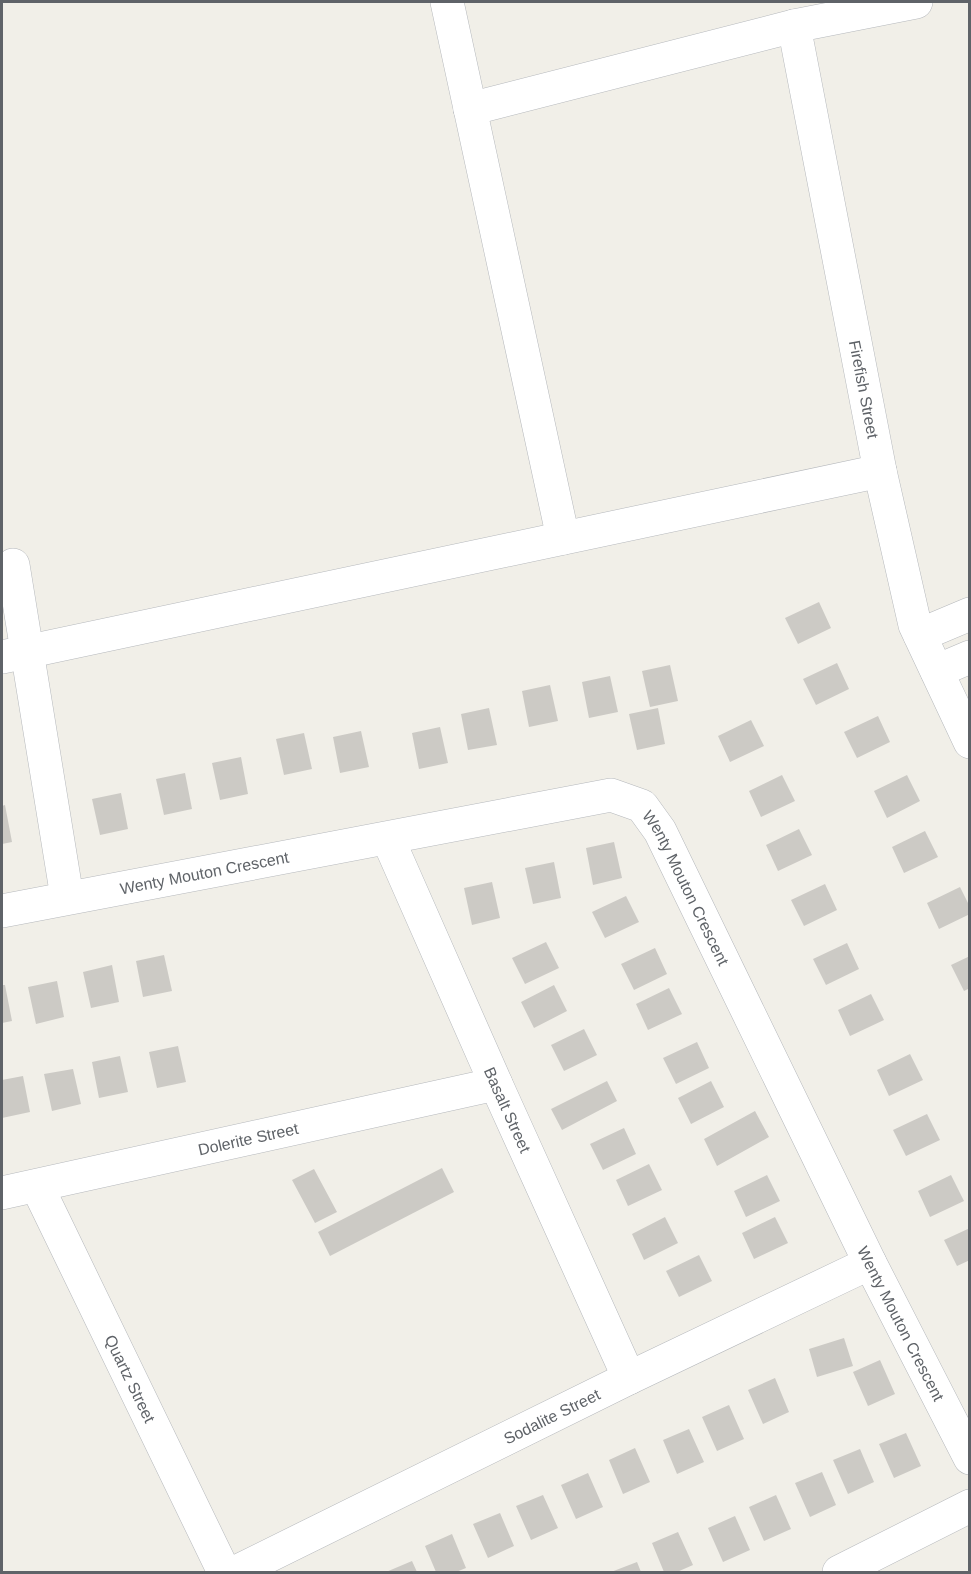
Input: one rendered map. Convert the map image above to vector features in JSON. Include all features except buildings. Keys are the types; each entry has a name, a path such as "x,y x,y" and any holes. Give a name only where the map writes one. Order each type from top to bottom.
{"street":[{"path":"447,2 563,538"},
{"path":"470,109 794,26 916,2"},
{"name":"Firefish Street","path":"794,26 880,471 915,625 969,742"},
{"path":"14,654 880,471"},
{"path":"13,565 14,654 67,897"},
{"path":"920,635 969,614"},
{"path":"937,671 969,657"},
{"name":"Wenty Mouton Crescent","path":"2,911 611,795 642,806 660,831 870,1263 969,1458"},
{"name":"Basalt Street","path":"388,839 629,1378"},
{"name":"Dolerite Street","path":"2,1193 496,1084"},
{"name":"Quartz Street","path":"37,1186 224,1572"},
{"name":"Sodalite Street","path":"236,1572 629,1378 870,1263"},
{"path":"839,1572 969,1506"}]}
